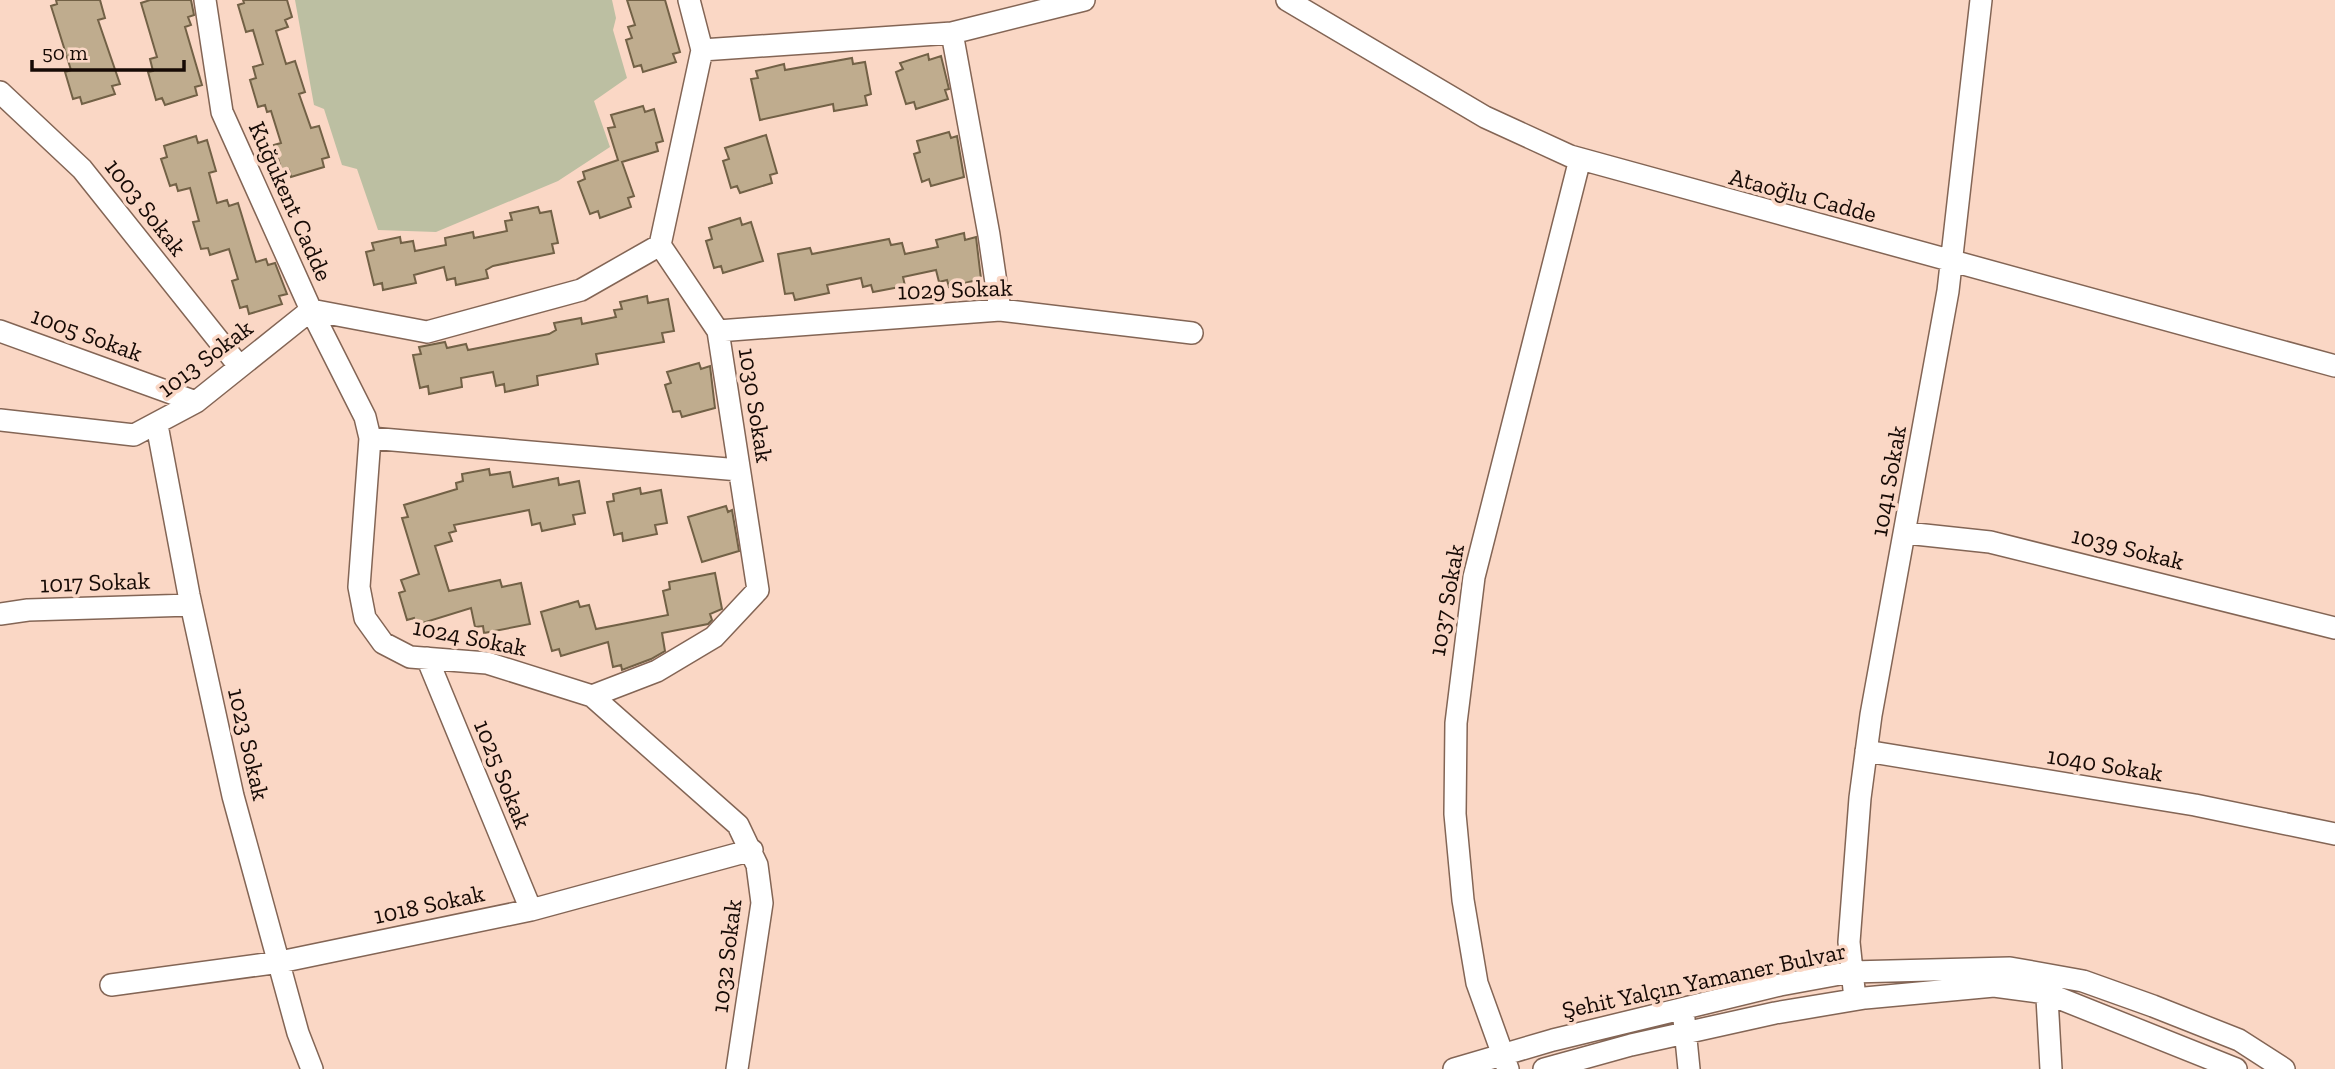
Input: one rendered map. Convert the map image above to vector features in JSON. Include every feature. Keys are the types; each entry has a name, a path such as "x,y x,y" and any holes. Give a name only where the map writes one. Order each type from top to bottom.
{"street":[{"name":"Kuğukent Cadde","path":"205,0 222,112 311,310 427,332 581,290 660,245"},
{"path":"660,245 702,50 689,0"},
{"path":"702,50 952,33 1084,0"},
{"name":"Ataoğlu Cadde","path":"1287,0 1485,117 1580,159 2335,366"},
{"name":"1041 Sokak","path":"1856,999 1849,942 1866,751 1952,263 1981,0"},
{"path":"952,33 1000,310"},
{"name":"1003 Sokak","path":"0,92 82,169 239,366"},
{"name":"1037 Sokak","path":"1506,1062 1478,984 1463,900 1455,814 1456,723 1474,577 1580,159"},
{"name":"1030 Sokak","path":"592,695 657,671 714,637 758,590 719,331 660,245"},
{"name":"1013 Sokak","path":"0,420 134,435 196,402 311,310"},
{"name":"1024 Sokak","path":"311,310 365,417 370,438 359,587 365,618 383,643 410,657 487,663 592,695 738,825 752,850"},
{"name":"1029 Sokak","path":"719,331 1000,310 1192,333"},
{"name":"1005 Sokak","path":"0,331 196,402"},
{"name":"1023 Sokak","path":"157,425 191,605 233,796 298,1033 312,1069"},
{"path":"370,438 739,470"},
{"name":"1039 Sokak","path":"1906,533 2014,547 2335,628"},
{"name":"1017 Sokak","path":"0,614 28,610 191,605"},
{"name":"1025 Sokak","path":"427,658 531,909"},
{"name":"1040 Sokak","path":"1866,751 2195,805 2335,834"},
{"name":"1018 Sokak","path":"111,985 280,962 531,909 752,850"},
{"name":"1032 Sokak","path":"737,1069 762,903 752,850"},
{"name":"Şehit Yalçın Yamaner Bulvar","path":"1454,1069 1506,1062 1553,1040 1780,985 1851,972 2010,968 2046,983 2083,981 2239,1040 2284,1069"},
{"path":"2046,983 2050,1069"},
{"path":"1544,1069 1775,1013 1856,999 2046,983 2188,1051 2236,1069"},
{"path":"1682,1010 1687,1033 1689,1069"},
{"path":"2188,1051 2198,1024"}],"green space":[{"path":"295,0 612,0 616,18 613,30 627,78 594,101 610,147 558,181 436,232 378,230 357,169 342,165 324,109 314,105"}],"building":[{"path":"56,0 100,0 105,18 98,20 120,84 112,86 115,94 82,104 80,97 73,99 65,72 71,70 51,6 57,4"},
{"path":"150,0 191,0 194,15 188,17 191,25 185,27 202,85 195,87 197,95 165,105 162,98 156,100 148,72 153,71 150,59 157,57 141,3"},
{"path":"243,0 287,0 292,17 285,20 288,27 276,31 286,64 295,61 305,92 299,94 311,128 319,126 329,157 322,159 324,167 291,177 289,170 282,172 274,145 281,143 271,111 267,112 265,105 258,107 250,80 256,78 253,67 263,64 253,30 246,32 238,5 244,3"},
{"path":"627,0 665,0 680,52 673,54 676,62 643,72 641,65 634,67 626,40 632,38 628,27 635,25"},
{"path":"928,54 929,60 941,56 949,89 945,90 948,99 916,109 914,102 906,104 896,72 903,69 900,63"},
{"path":"852,58 853,64 865,62 871,94 865,96 867,105 834,111 833,104 760,120 751,79 758,78 756,71 784,64 785,70"},
{"path":"643,106 645,112 654,109 663,141 656,143 658,151 622,162 634,196 628,198 631,207 600,218 598,211 590,214 578,182 585,179 583,172 618,160 608,128 615,127 611,115"},
{"path":"949,132 951,138 957,136 964,177 931,186 929,179 922,182 914,154 920,152 917,141"},
{"path":"766,135 777,173 770,175 772,183 740,193 737,186 731,188 723,161 729,159 725,148"},
{"path":"196,136 198,143 207,140 216,171 209,173 217,203 227,200 229,206 238,203 256,262 266,259 268,265 275,263 287,294 279,296 282,304 249,314 247,306 240,308 232,281 238,279 229,249 210,255 208,248 201,249 193,222 199,221 190,188 178,191 176,184 170,186 161,159 167,157 164,146"},
{"path":"538,207 540,213 551,211 558,243 552,244 554,253 493,266 486,270 488,278 456,285 455,278 447,280 444,267 414,275 416,283 383,290 382,283 374,285 366,252 374,250 372,243 400,237 401,243 413,241 415,251 446,245 445,238 473,232 474,238 507,231 505,221 512,220 510,213"},
{"path":"740,218 742,225 751,222 763,261 723,273 721,266 714,268 706,241 712,239 709,228"},
{"path":"964,233 965,240 976,237 981,279 949,287 947,280 939,282 936,270 903,277 905,286 873,292 871,285 863,287 861,278 827,285 829,293 795,300 793,293 785,294 778,254 810,248 812,254 889,239 891,245 902,243 905,254 938,247 936,240"},
{"path":"647,296 648,303 668,299 674,331 662,333 664,342 596,354 598,364 537,376 538,385 505,392 504,384 496,386 493,372 461,378 462,387 429,394 428,386 420,388 413,355 421,354 419,347 445,342 447,348 466,344 468,350 549,334 556,330 554,323 581,318 582,324 616,317 614,310 622,309 620,302"},
{"path":"699,363 701,369 710,366 715,408 682,417 680,411 673,412 665,385 671,383 667,372"},
{"path":"489,469 490,475 510,472 513,487 558,478 559,485 579,481 585,513 573,515 575,524 542,531 540,523 532,525 529,510 454,525 456,531 449,533 452,541 435,546 449,591 500,580 502,587 521,583 530,624 484,633 483,626 475,627 471,608 416,625 414,618 407,620 399,593 405,591 401,580 419,574 402,518 408,517 404,505 457,489 456,483 463,481 462,474"},
{"path":"640,488 641,494 661,490 667,523 655,525 657,534 623,541 622,533 614,535 607,502 614,501 613,494"},
{"path":"726,506 728,512 732,510 739,551 702,562 688,517"},
{"path":"715,573 722,609 710,614 712,620 708,624 662,633 665,651 651,659 622,670 621,665 613,667 608,642 561,656 559,649 552,651 541,612 578,601 580,607 589,605 596,629 668,615 663,591 670,589 669,582"}]}
